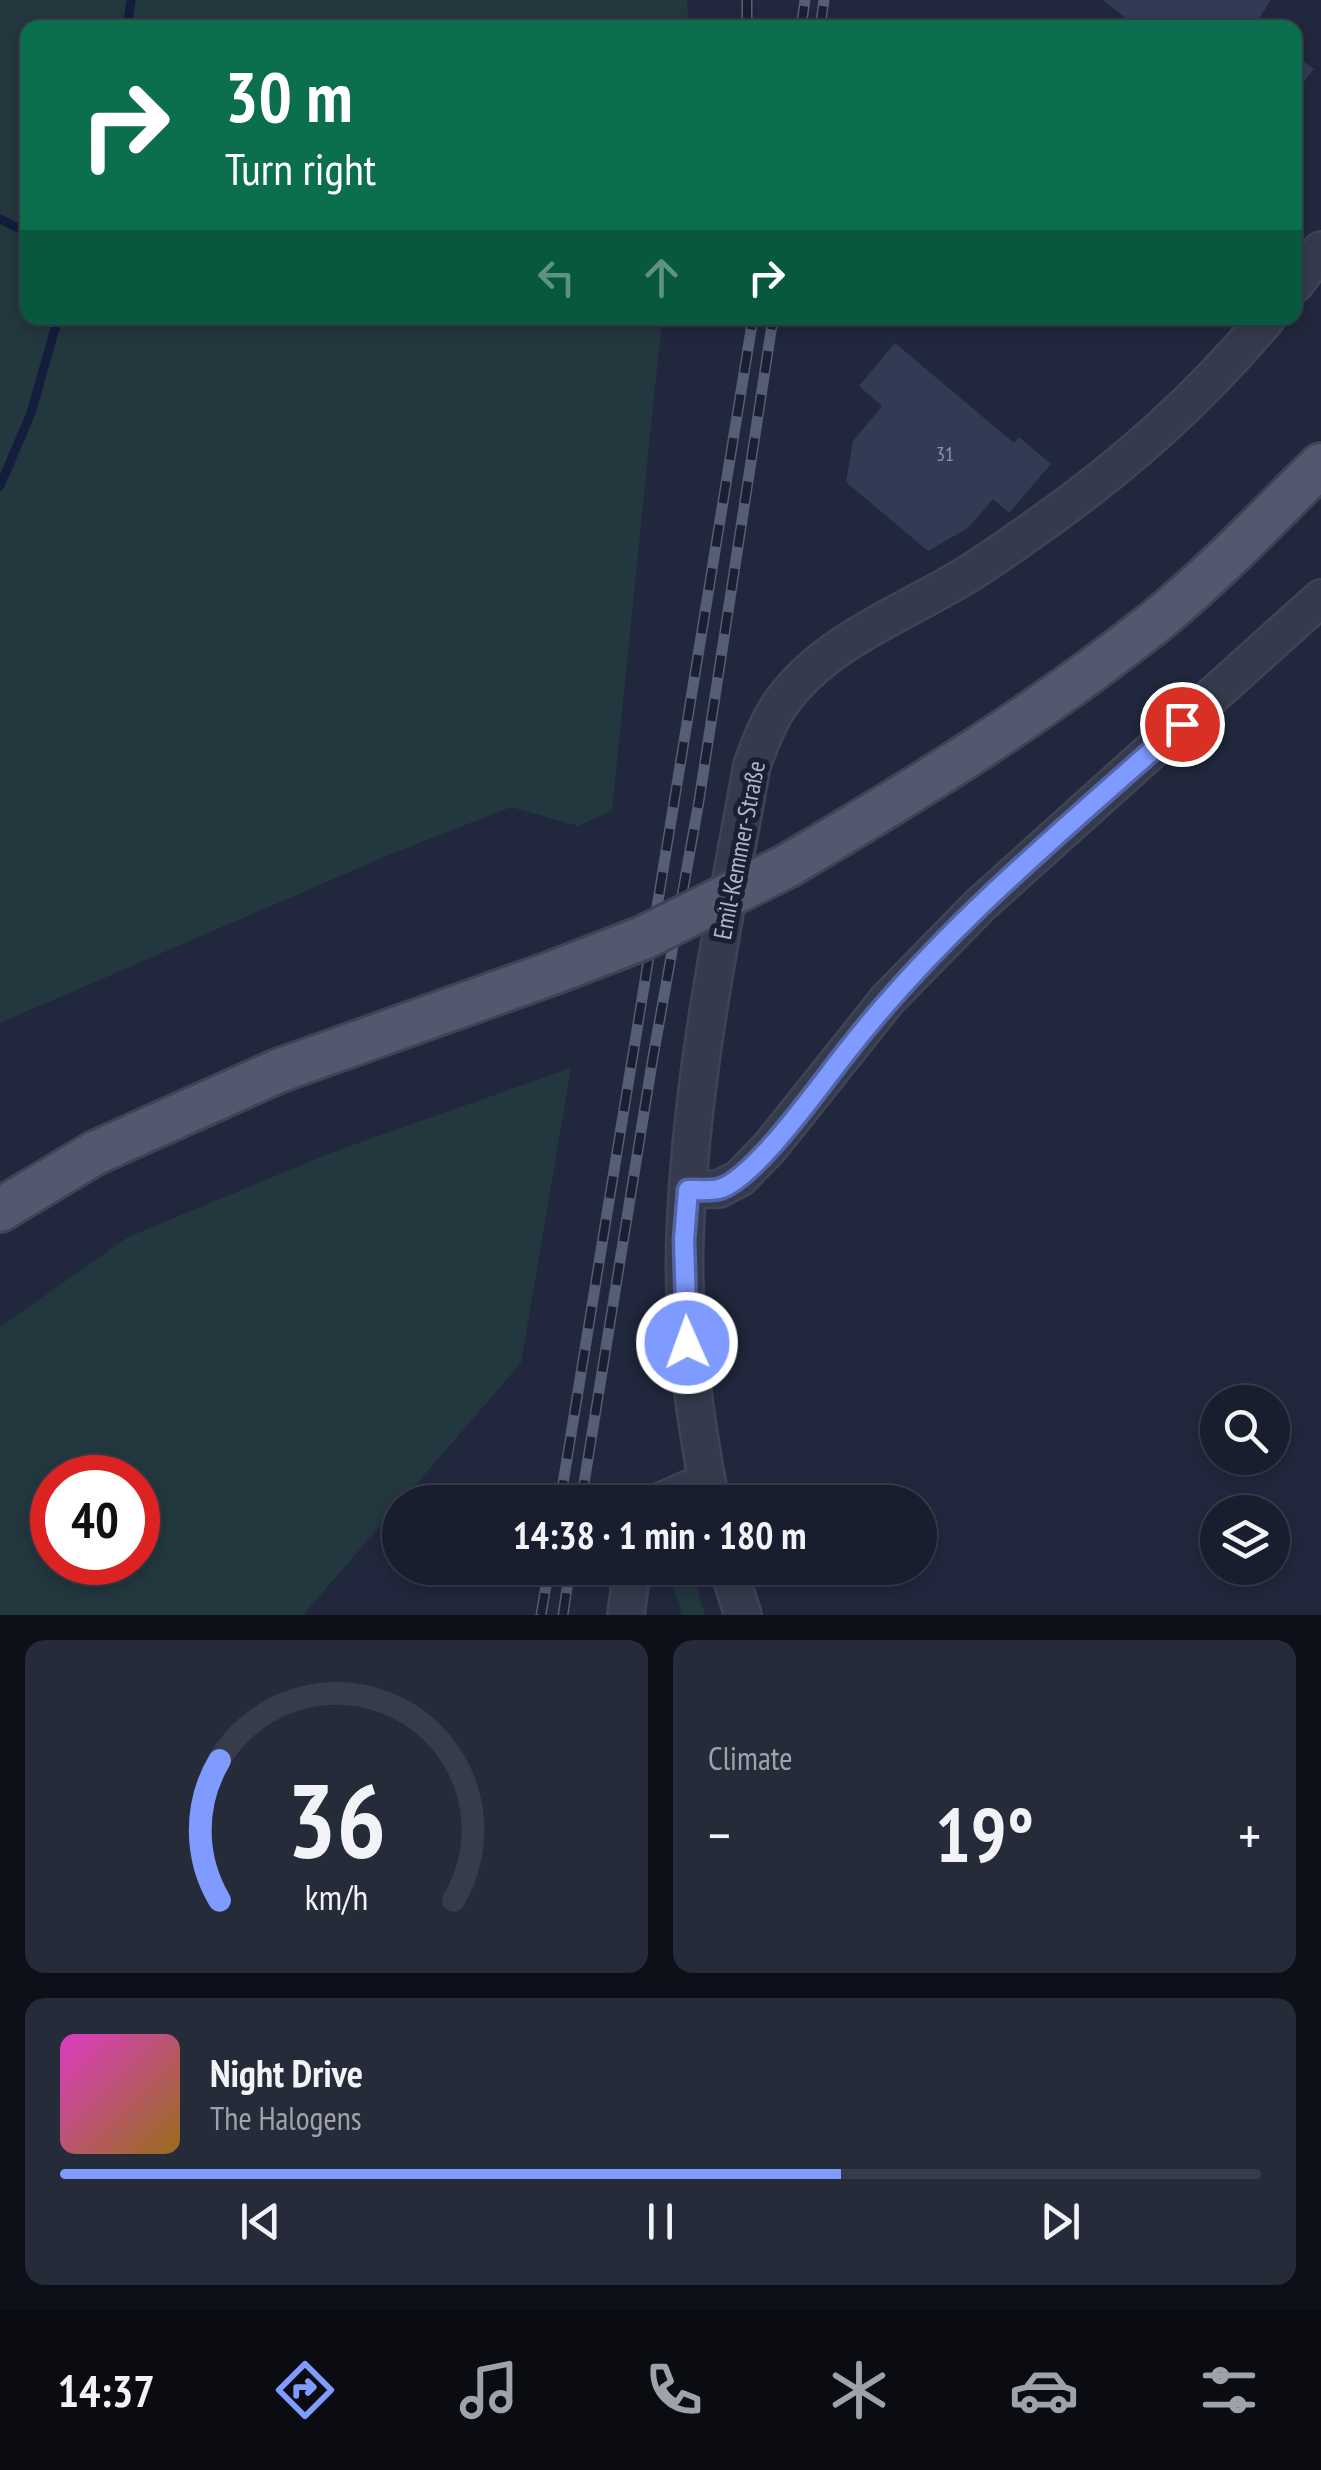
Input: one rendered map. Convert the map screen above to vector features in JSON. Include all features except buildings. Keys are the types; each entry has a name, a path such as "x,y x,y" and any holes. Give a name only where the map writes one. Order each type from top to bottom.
{"main road":[{"path":"0,1210 95,1154 278,1071 643,938 787,866 915,790 1076,683 1158,618 1321,465"}],"street":[{"path":"1302,275 1321,250"},
{"name":"Emil-Kemmer-Straße","path":"708,1485 687,1343 684,1240 688,1190 714,982 752,765 780,704 803,678 842,646 969,574 1093,486 1179,415 1261,325"},
{"path":"688,1190 718,1189 740,1178 770,1147 888,999 980,905 1321,598"},
{"path":"626,1615 630,1585"},
{"path":"734,1585 744,1615"}],"shaded area":[{"path":"0,0 687,0 688,20 20,20 20,325 661,325 612,810 578,826 511,807 391,854 0,1023"},
{"path":"571,1068 521,1363 415,1485 382,1485 382,1524 303,1615 0,1615 0,1327 128,1237 333,1152"},
{"path":"673,1585 696,1585 705,1615 682,1615"}],"waterway":[{"path":"128,20 131,0"},
{"path":"0,219 20,229"},
{"path":"0,486 31,413 56,325"}],"railway":[{"path":"747,0 747,20"},
{"path":"802,20 805,0"},
{"path":"821,20 824,0"},
{"path":"563,1485 752,325"},
{"path":"584,1485 699,801 772,325"},
{"path":"541,1615 546,1585"},
{"path":"563,1615 567,1585"}],"route":[{"path":"687,1343 684,1240 688,1190 718,1189 740,1178 770,1147 888,999 980,905 1182,724"}]}
